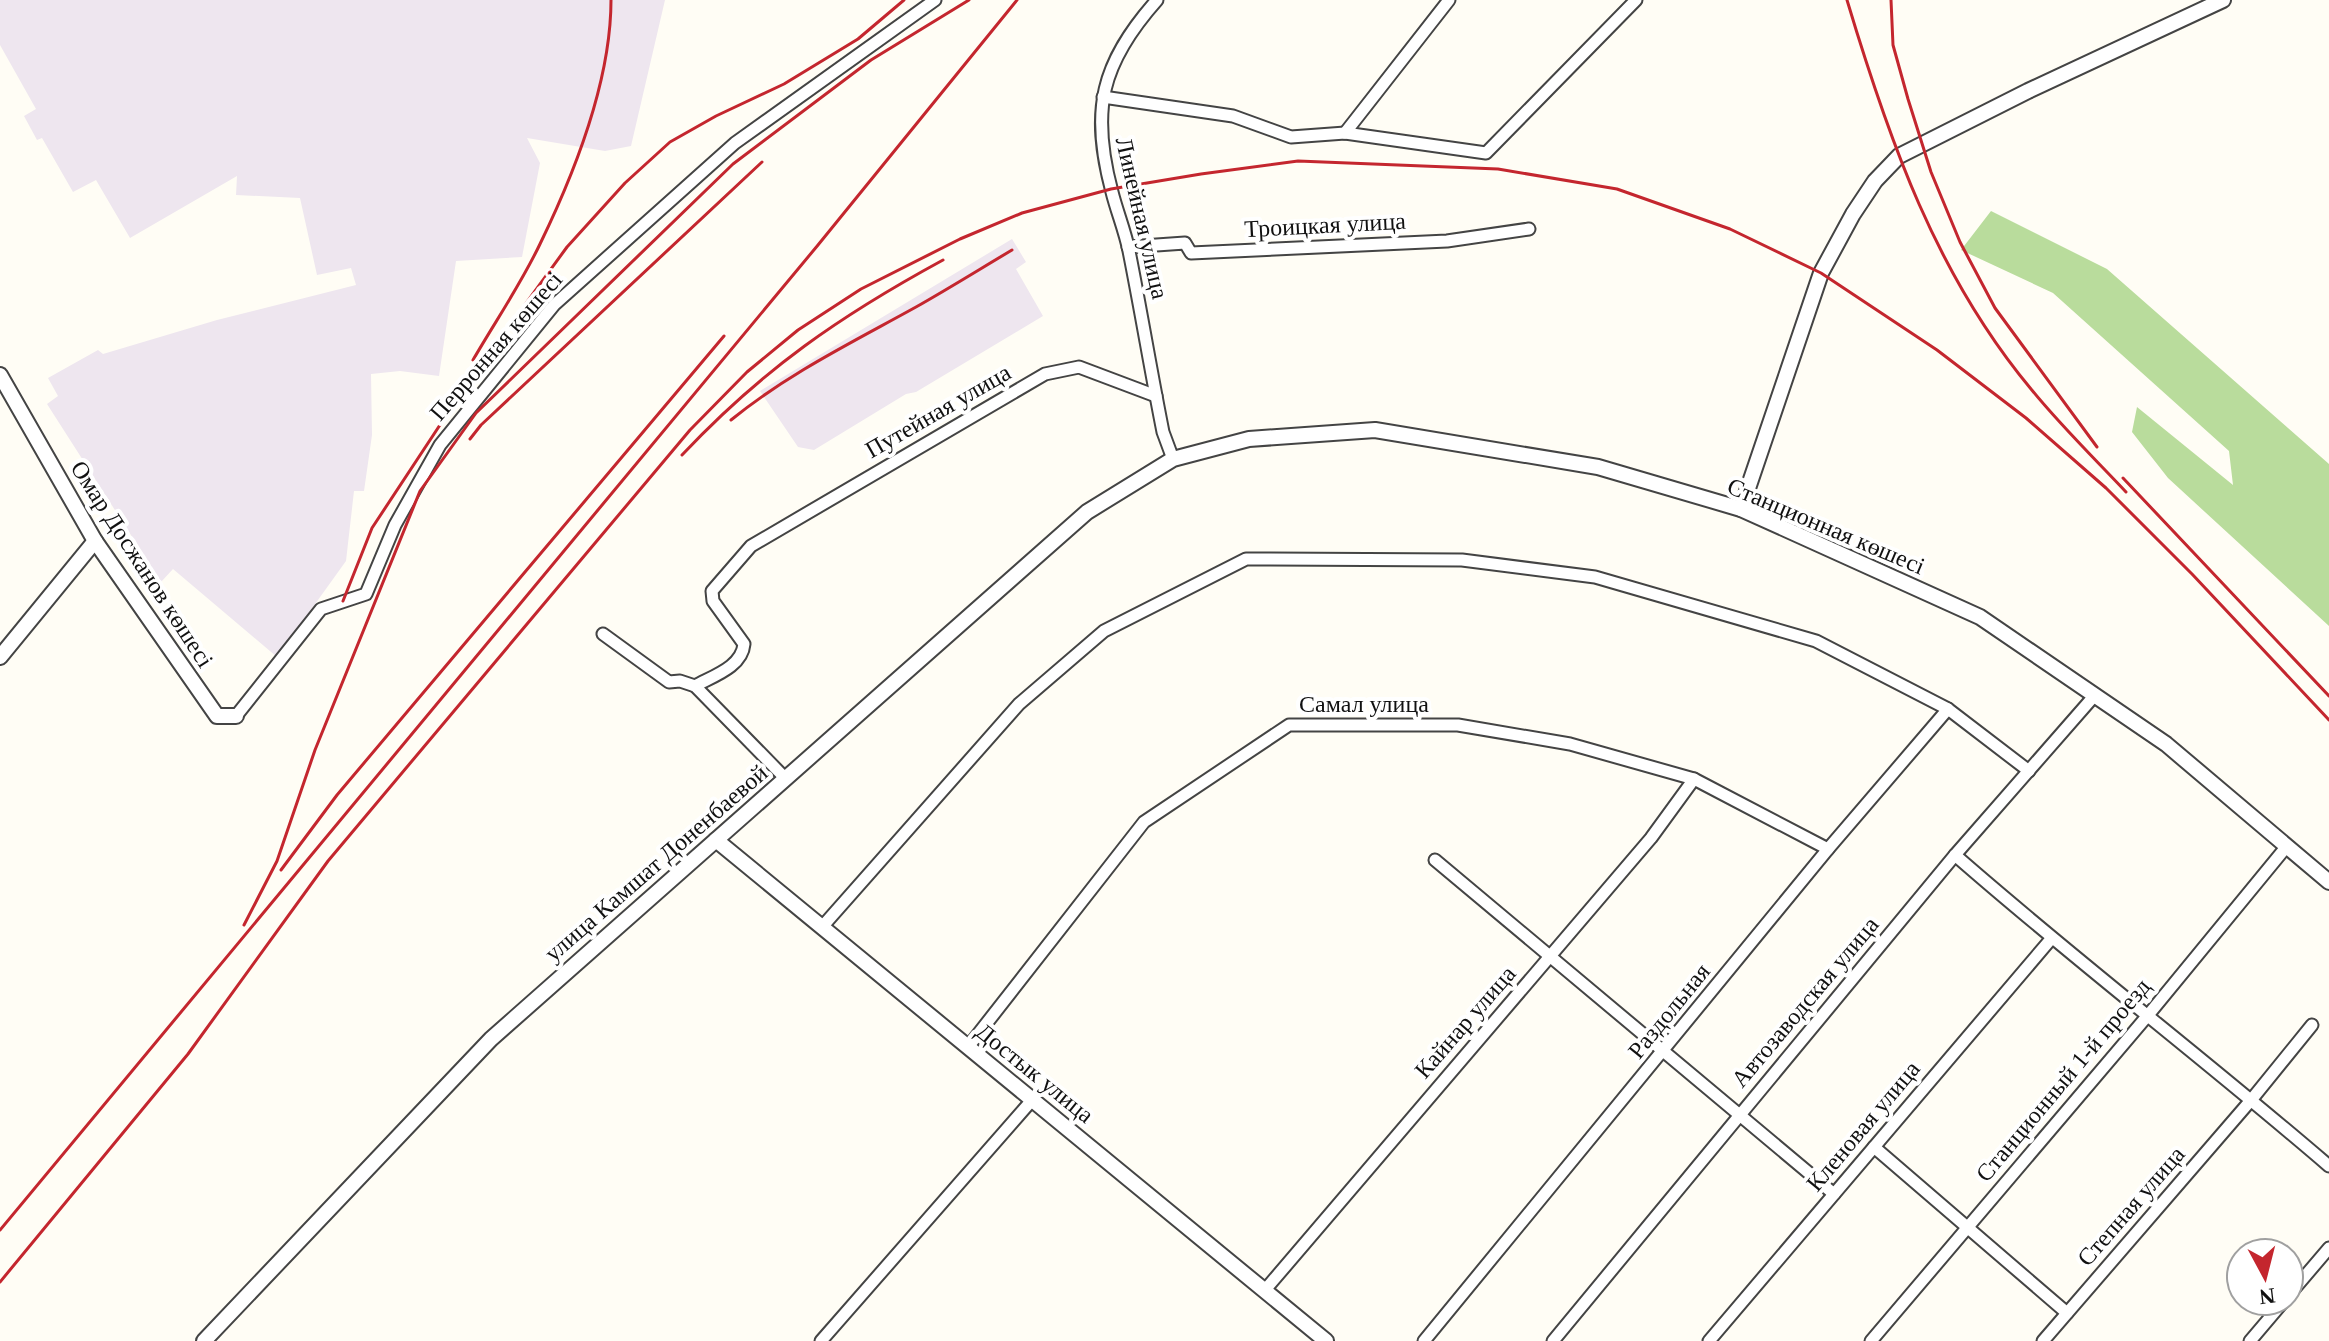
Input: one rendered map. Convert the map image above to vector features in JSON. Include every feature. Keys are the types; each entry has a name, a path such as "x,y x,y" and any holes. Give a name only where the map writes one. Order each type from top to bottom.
{"street":[{"name":"Перронная көшесі","path":"236,716 321,609 366,594 395,525 440,445 554,305 735,143 935,0"},
{"name":"Линейная улица","path":"1157,0 1132,29 1104,87 1100,134 1111,189 1128,247 1163,432 1173,459"},
{"path":"1345,133 1449,0"},
{"path":"1103,97 1233,116 1291,137 1345,133 1486,153 1636,0"},
{"path":"1741,509 1821,273 1875,181 1899,156 2028,91 2223,0"},
{"name":"Троицкая улица","path":"1128,247 1185,243 1191,253 1447,241 1529,229"},
{"name":"Путейная улица","path":"695,686 735,664 743,652 744,644 713,601 712,591 751,546 1045,374 1079,367 1156,396"},
{"name":"Омар Досжанов көшесі","path":"0,375 95,541 217,716 236,716"},
{"name":"Станционная көшесі","path":"1173,459 1249,439 1375,430 1598,467 1741,509 1980,617 2166,744 2329,882"},
{"name":"улица Камшат Доненбаевой","path":"204,1341 491,1039 1087,512 1173,459"},
{"path":"0,657 95,541"},
{"path":"822,927 1019,704 1104,631 1246,559 1462,560 1595,577 1816,641 1948,709 2029,771"},
{"path":"603,634 669,682 680,681 695,686 785,778"},
{"name":"Автозаводская улица","path":"1553,1341 1955,855 2095,695"},
{"name":"Раздольная","path":"1424,1341 1828,849 1948,709"},
{"name":"Самал улица","path":"968,1047 1144,822 1289,725 1458,725 1570,744 1694,779 1828,849"},
{"name":"Кайнар улица","path":"1265,1290 1651,838 1694,779"},
{"name":"Достык улица","path":"716,840 1326,1341"},
{"name":"Станционный 1-й проезд","path":"1871,1341 2149,1014 2287,846"},
{"path":"1955,855 2051,939 2149,1014 2329,1166"},
{"path":"1435,860 1834,1194"},
{"name":"Кленовая улица","path":"1709,1341 2051,939"},
{"name":"Степная улица","path":"2043,1341 2312,1025"},
{"path":"821,1341 1033,1099"},
{"path":"1874,1147 2067,1313"},
{"path":"2305,1276 2329,1248"},
{"path":"2250,1341 2270,1317"}],"shaded area":[{"path":"0,0 665,0 631,146 605,151 527,138 540,163 522,257 456,261 439,376 400,371 371,374 372,435 364,491 354,491 346,561 277,657 173,569 161,582 47,404 58,396 48,378 98,350 103,354 217,320 356,285 351,268 317,275 300,198 236,195 237,176 130,238 96,180 73,192 42,138 37,140 24,116 36,109 0,45"},
{"path":"1012,239 1026,262 1016,269 1043,316 814,450 798,447 760,391"}],"green space":[{"path":"1991,211 2107,269 2329,464 2329,626 2168,478 2132,432 2137,407 2233,485 2229,451 2053,293 1961,250"}],"railway":[{"path":"473,360 533,259 578,156 605,62 611,0"},
{"path":"343,601 372,528 465,387 567,247 625,183 670,142 784,84 858,39 904,0"},
{"path":"244,925 277,861 315,750 420,491 476,413 733,164 871,60 969,0"},
{"path":"0,1230 818,245 1017,0"},
{"path":"1847,0 1899,155 1942,253 1968,300 2031,389 2126,492"},
{"path":"1891,0 1893,45 1908,99 1931,172 1960,242 1995,308 2097,447"},
{"path":"0,1282 188,1054 328,861 690,430 747,372 798,330 861,289 960,239 1022,213 1111,189 1298,161 1498,169 1617,189 1730,229 1821,273 1937,350 2026,418 2106,488 2192,574 2329,720"},
{"path":"470,439 481,425 762,162"},
{"path":"731,420 798,373 1012,250"},
{"path":"682,455 742,396 804,346 870,302 943,260"},
{"path":"281,870 337,795 724,336"},
{"path":"2123,478 2329,696"}]}
